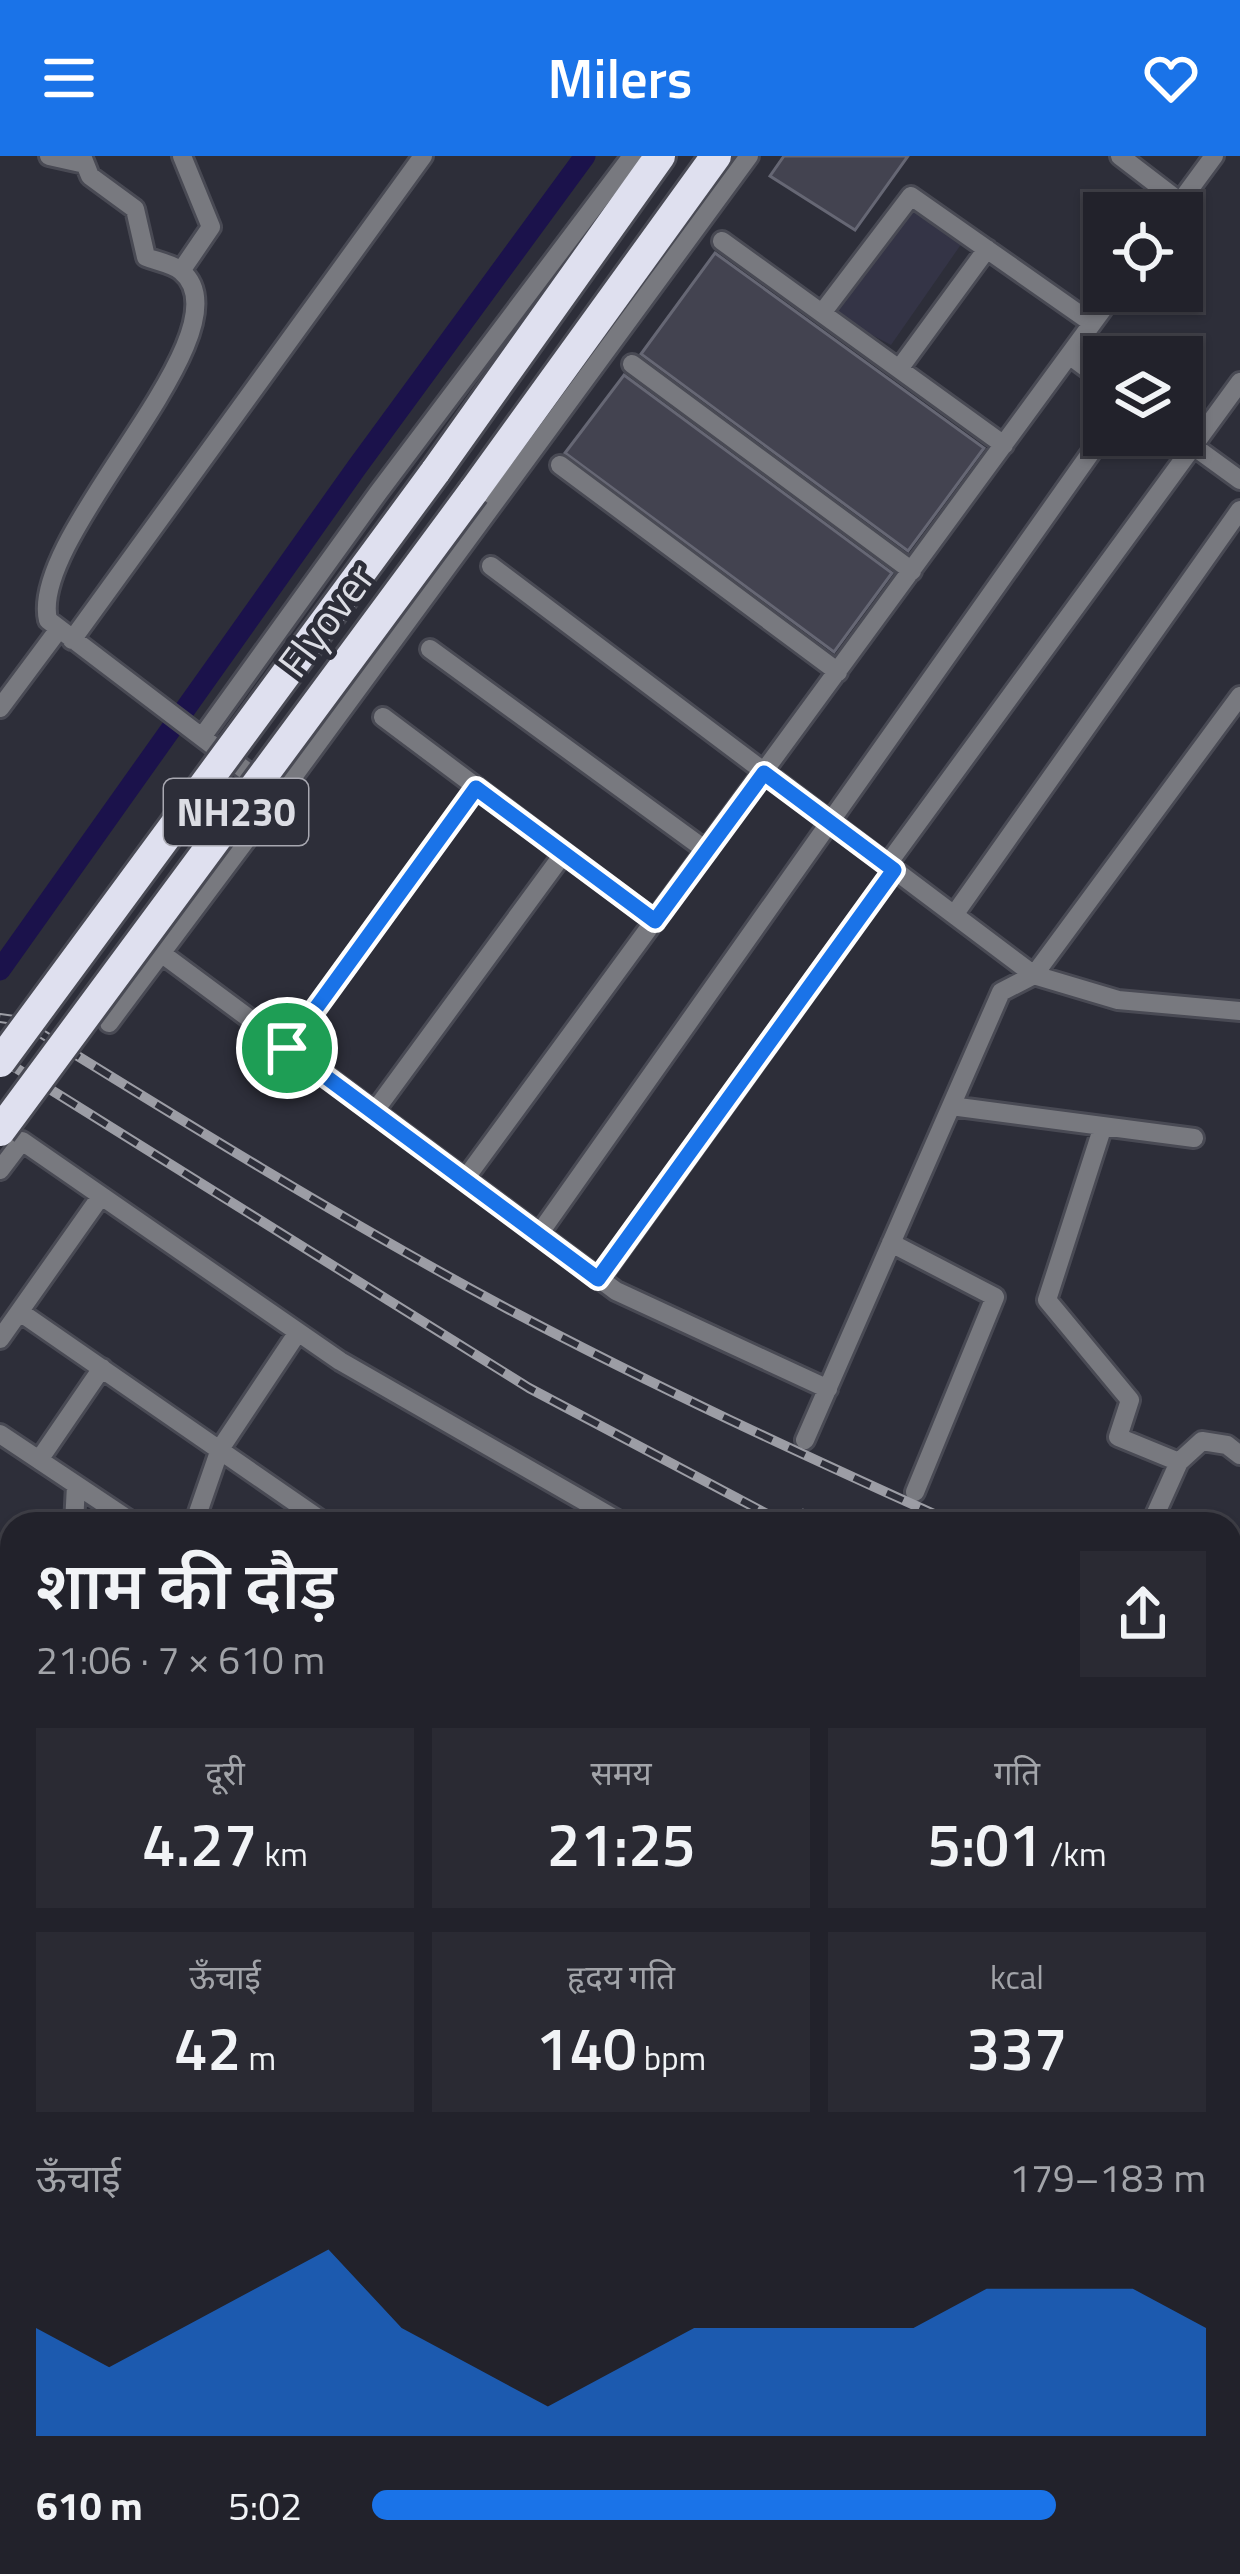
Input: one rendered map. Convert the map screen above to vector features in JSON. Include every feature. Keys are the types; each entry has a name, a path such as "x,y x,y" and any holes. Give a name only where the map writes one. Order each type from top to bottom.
{"highway":[{"name":"Flyover","path":"0,1062 435,472 660,156"},
{"name":"Flyover","path":"0,1131 716,156"}],"street":[{"path":"49,156 84,160 90,176 135,209 146,257 181,271 196,293 191,334 148,417 82,512 52,573 45,606 48,620 279,796"},
{"path":"181,271 212,227 182,156"},
{"path":"0,708 65,635 422,156"},
{"path":"197,734 632,156"},
{"path":"109,1023 749,156"},
{"path":"1120,156 1160,192"},
{"path":"1187,192 1214,156"},
{"path":"822,313 911,196 1092,323"},
{"path":"722,241 1004,445"},
{"path":"899,369 987,249"},
{"path":"465,1179 1100,312"},
{"path":"1069,355 1083,365"},
{"path":"632,364 912,571"},
{"path":"1203,422 1240,382"},
{"path":"1203,454 1240,480"},
{"path":"538,1234 1088,456"},
{"path":"598,1279 1175,456"},
{"path":"560,465 838,672"},
{"path":"954,915 1240,510"},
{"path":"490,566 1034,975 1118,1000 1240,1011"},
{"path":"430,649 707,851"},
{"path":"805,1440 1001,992 1034,975 1240,696"},
{"path":"383,717 655,921"},
{"path":"287,1048 476,788"},
{"path":"374,1112 564,853"},
{"path":"161,953 616,1291 828,1389"},
{"path":"951,1106 1194,1138"},
{"path":"1103,1126 1047,1300 1130,1400 1118,1437 1179,1462"},
{"path":"0,1170 22,1141 340,1361 603,1512"},
{"path":"0,1339 101,1196"},
{"path":"891,1243 995,1297 915,1492"},
{"path":"20,1312 309,1512"},
{"path":"198,1512 220,1449 298,1332"},
{"path":"39,1460 102,1368"},
{"path":"0,1434 117,1512"},
{"path":"1156,1512 1179,1462 1202,1441 1227,1445 1240,1455"},
{"path":"75,1512 76,1484"}],"shaded area":[{"path":"914,205 962,243 891,345 830,313"}],"building":[{"path":"784,156 908,156 855,230 770,176"},
{"path":"715,253 984,448 908,551 641,354"},
{"path":"624,375 892,573 834,652 565,453"}],"waterway":[{"path":"0,970 357,467 585,156"}],"railway":[{"path":"0,1018 21,1021 322,1204 506,1308 730,1420 930,1512"},
{"path":"0,1058 529,1388 763,1512"}],"route":[{"path":"764,773 894,870 598,1279 287,1048 476,788 655,921 764,773"}]}
